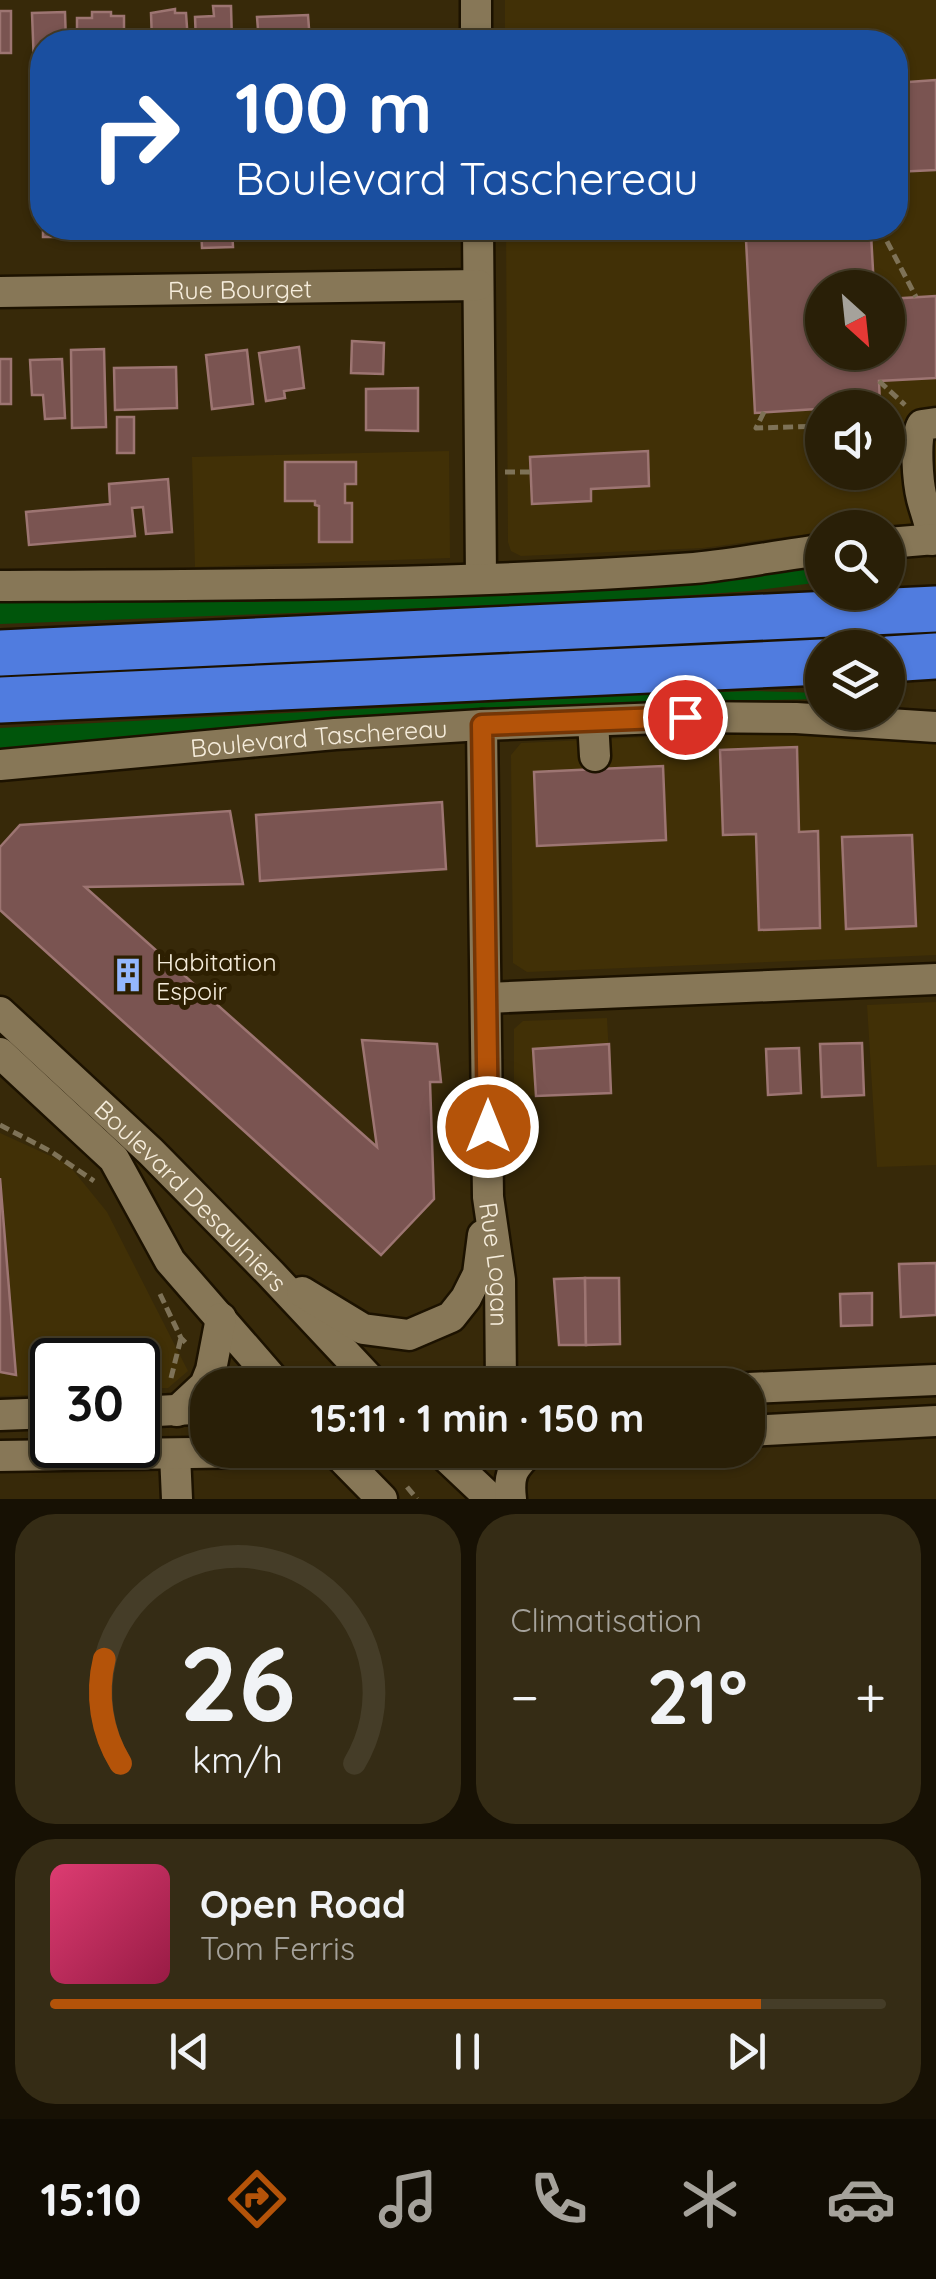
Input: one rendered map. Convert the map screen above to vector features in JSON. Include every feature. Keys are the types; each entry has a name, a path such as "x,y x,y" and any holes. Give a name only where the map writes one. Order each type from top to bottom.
{"highway":[{"path":"0,653 936,609"},
{"path":"905,658 935,657"},
{"name":"Boulevard Taschereau","path":"0,700 805,663"}],"street":[{"path":"476,0 476,30"},
{"path":"478,240 481,578"},
{"name":"Rue Bourget","path":"0,292 478,286"},
{"path":"905,542 934,540 922,496 918,431 931,423"},
{"path":"0,586 201,586 481,578 697,568 805,552"},
{"name":"Boulevard Taschereau","path":"0,765 335,734 482,725 748,717 936,727"},
{"path":"593,721 595,756"},
{"name":"Rue Logan","path":"482,725 488,1198 500,1280 501,1368"},
{"path":"487,998 936,979"},
{"name":"Boulevard Desaulniers","path":"0,1012 151,1152 359,1368"},
{"name":"Boulevard Desaulniers","path":"0,1053 114,1159 170,1261 263,1368"},
{"path":"270,1272 363,1330 409,1335 450,1317 466,1298 478,1274 488,1198"},
{"path":"160,1403 206,1385 220,1318"},
{"path":"765,1387 936,1380"},
{"path":"173,1398 190,1403"},
{"path":"0,1415 30,1414"},
{"path":"765,1429 936,1421"},
{"path":"175,1454 177,1499"},
{"path":"0,1456 190,1454"},
{"path":"352,1468 382,1499"},
{"path":"459,1468 491,1499"},
{"path":"511,1499 508,1482 514,1468"}],"path":[{"path":"886,240 916,298"},
{"path":"879,382 931,423"},
{"path":"764,412 756,428 805,427"},
{"path":"505,472 530,472"},
{"path":"0,1125 50,1150 93,1180"},
{"path":"158,1290 182,1338 173,1398"}],"shaded area":[{"path":"505,0 936,0 936,522 905,524 905,510 805,510 805,534 703,548 521,556 511,551 506,240 908,240 908,30 505,30"},
{"path":"449,451 450,558 195,567 192,457"},
{"path":"783,733 936,741 936,955 527,972 513,963 511,755 521,743"},
{"path":"936,1002 936,1165 877,1167 867,1005"},
{"path":"607,1018 611,1093 514,1094 514,1029 523,1021"},
{"path":"0,1133 68,1164 107,1212 188,1371 168,1388 160,1388 160,1338 30,1338 30,1395 0,1396"}],"green space":[{"path":"805,569 805,584 608,601 0,624 0,602 254,602 731,580"},
{"path":"805,692 805,699 384,716 0,750 0,728 649,694"}],"building":[{"path":"213,6 231,6 232,30 196,30 195,17 214,16"},
{"path":"175,9 175,13 186,13 187,30 152,30 151,13"},
{"path":"0,11 11,11 11,53 0,53"},
{"path":"65,12 66,30 33,30 32,13"},
{"path":"92,12 124,16 124,30 77,30 77,18 92,18"},
{"path":"308,15 309,30 258,30 257,17"},
{"path":"936,80 936,170 908,171 908,82"},
{"path":"202,240 233,240 233,247 202,248"},
{"path":"746,240 871,240 873,270 805,270 805,370 905,370 905,298 936,296 936,378 879,381 879,390 805,390 805,410 755,413"},
{"path":"352,341 384,343 383,374 351,373"},
{"path":"299,347 304,388 284,391 285,398 266,401 259,353"},
{"path":"104,349 106,427 72,428 71,350"},
{"path":"247,350 253,404 212,409 206,355"},
{"path":"0,359 11,359 11,404 0,404"},
{"path":"62,359 65,418 45,419 43,395 32,395 30,360"},
{"path":"176,367 177,408 115,410 114,368"},
{"path":"418,388 418,431 366,430 366,389"},
{"path":"117,417 134,417 134,453 117,453"},
{"path":"648,451 649,486 591,489 591,501 532,504 530,457"},
{"path":"285,462 356,462 356,484 345,484 345,503 352,503 352,542 319,542 319,506 315,501 285,501"},
{"path":"168,479 172,532 146,534 143,507 132,508 135,536 29,545 26,512 110,504 109,484"},
{"path":"797,747 799,832 818,831 820,928 759,930 756,834 723,835 720,750"},
{"path":"663,766 666,840 537,846 534,772"},
{"path":"442,802 446,869 260,881 256,815"},
{"name":"Habitation Espoir","path":"230,811 243,884 85,887 377,1147 362,1040 437,1044 441,1082 430,1082 434,1199 381,1255 0,910 0,847 20,825"},
{"path":"912,835 916,926 846,929 842,837"},
{"path":"862,1043 864,1095 822,1097 820,1044"},
{"path":"609,1044 611,1093 536,1096 533,1049"},
{"path":"799,1048 801,1093 768,1095 766,1049"},
{"path":"0,1178 16,1375 0,1372"},
{"path":"936,1263 936,1315 901,1317 899,1264"},
{"path":"585,1278 586,1345 559,1345 554,1279"},
{"path":"585,1278 619,1278 620,1344 586,1345"},
{"path":"872,1293 872,1325 841,1326 840,1294"}],"place":[{"name":"Habitation Espoir","path":"128,975"}],"route":[{"path":"488,1127 482,725 685,717"}]}
